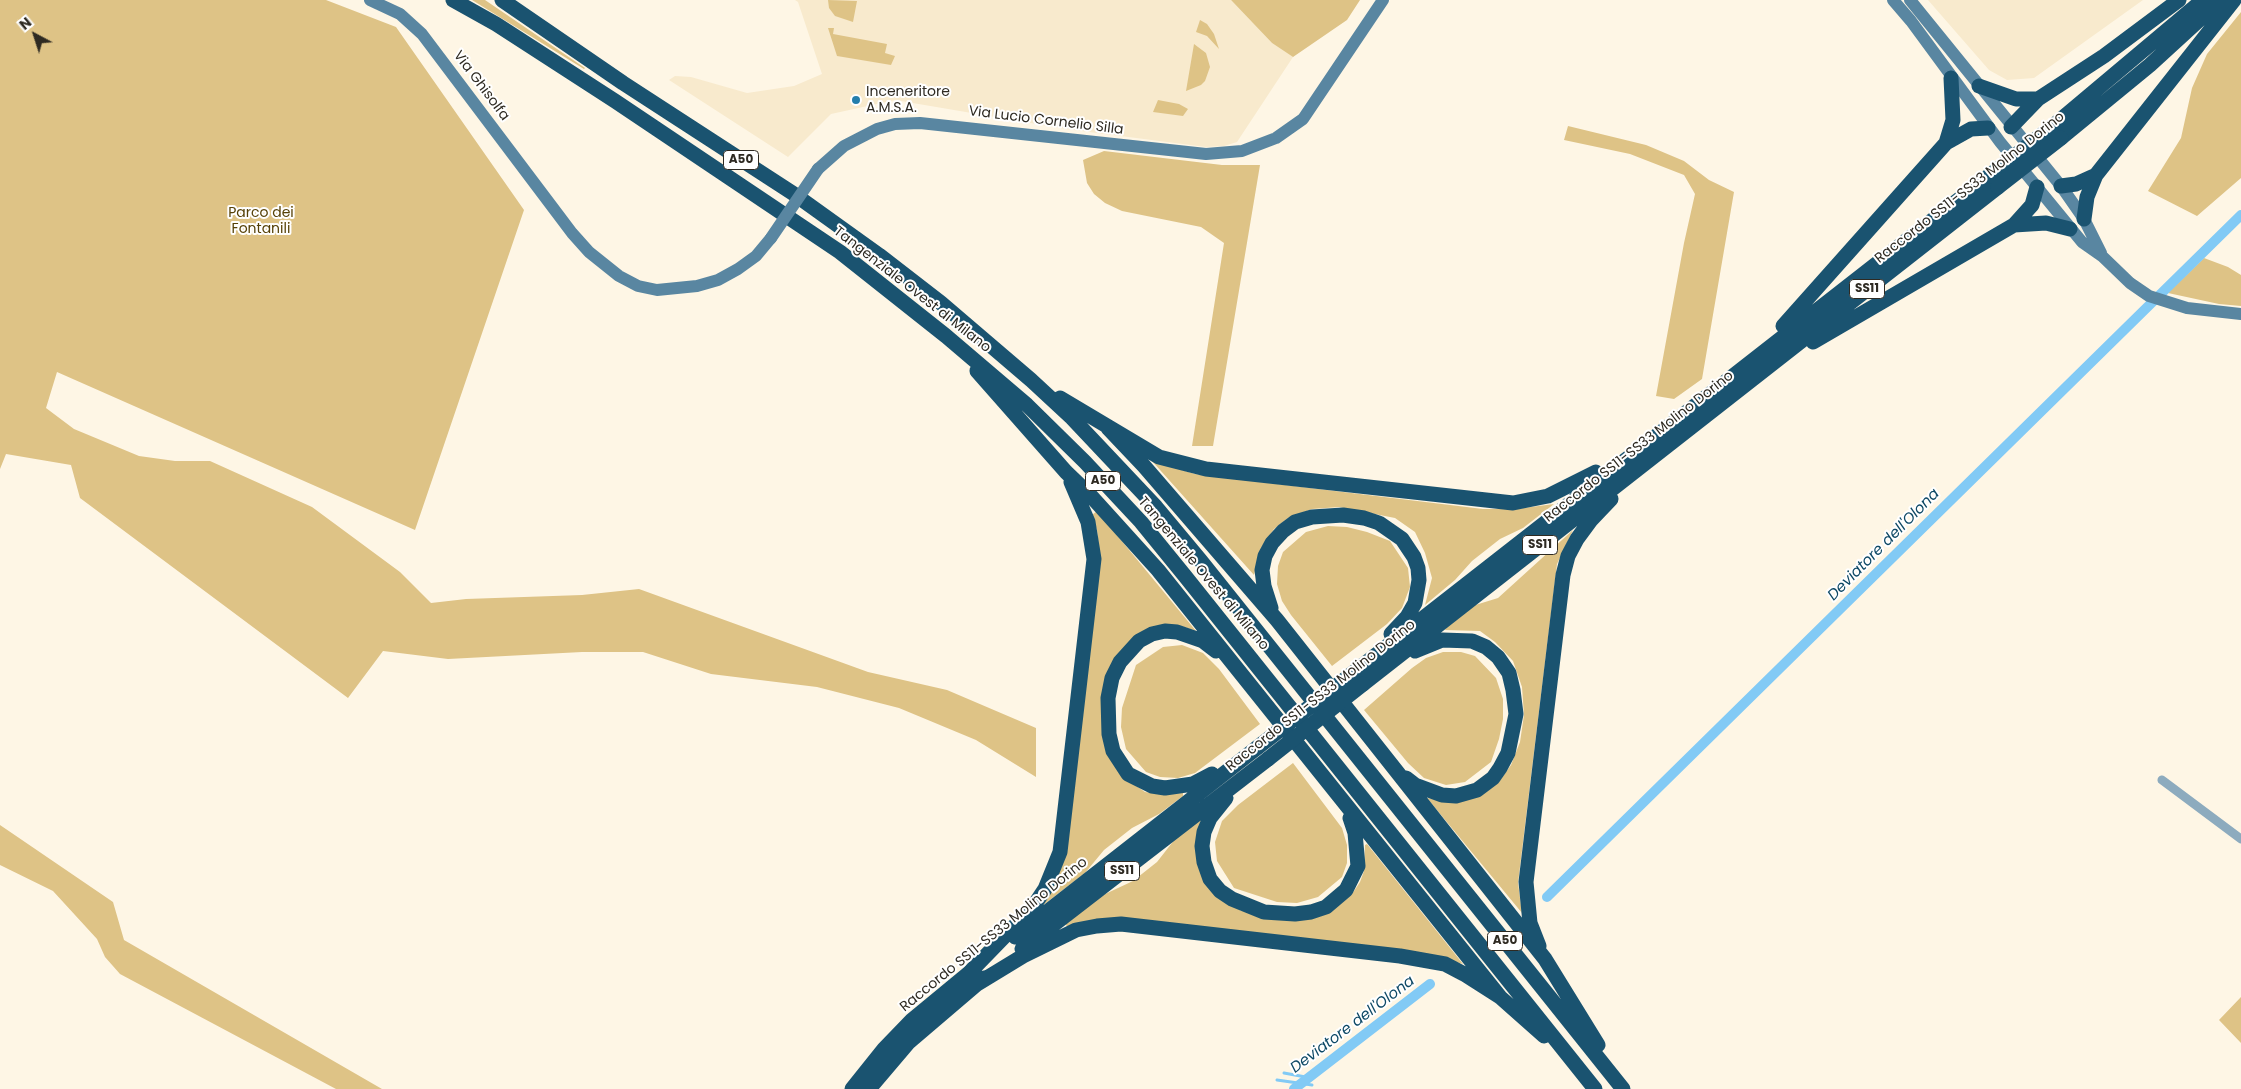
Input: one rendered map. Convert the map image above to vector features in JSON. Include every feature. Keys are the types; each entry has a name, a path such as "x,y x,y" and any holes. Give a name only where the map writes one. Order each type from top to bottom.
{"highway":[{"name":"Tangenziale Ovest di Milano","path":"453,0 584,81 800,224 859,266 946,336 1027,405 1085,462 1141,522 1595,1089"},
{"name":"Tangenziale Ovest di Milano","path":"502,0 794,194 879,255 941,303 1031,380 1104,450 1184,541 1624,1089"},
{"path":"2011,126 2038,99 2104,56 2179,0"},
{"name":"Raccordo SS11-SS33 Molino Dorino","path":"2057,132 2203,0"},
{"name":"Raccordo SS11-SS33 Molino Dorino","path":"869,1089 909,1042 972,979 1258,747 1358,678 1716,407 1994,181 2057,132 2150,65 2222,0"},
{"path":"2084,219 2087,197 2096,175 2234,0"},
{"path":"1946,143 1953,120 1951,78"},
{"path":"1978,86 2016,99 2038,99"},
{"path":"1761,352 1946,143 1971,129 1988,128"},
{"path":"2061,186 2076,184 2096,175"},
{"name":"Raccordo SS11-SS33 Molino Dorino","path":"852,1089 884,1048 912,1020 972,979 1268,759 1358,678 1655,436 1761,352 1994,181"},
{"path":"1736,391 1829,332 2014,225 2032,205 2037,187"},
{"path":"2014,225 2046,223 2070,229"},
{"path":"946,336 1066,472 1098,503 1153,564 1228,660 1500,997 1573,1062"},
{"path":"1031,380 1159,457 1206,469 1513,503 1534,500 1564,490 1655,436"},
{"path":"1545,959 1530,922 1526,882 1563,575 1568,556 1577,539 1591,520 1614,496 1716,407"},
{"path":"1108,428 1144,466 1277,620 1545,959 1624,1089"},
{"path":"972,979 1033,907 1045,889 1060,852 1094,559 1088,522 1066,472"},
{"path":"1277,620 1267,599 1262,570 1265,556 1272,543 1283,531 1295,522 1312,517 1343,515 1371,521 1392,531 1410,548 1416,562 1419,580 1414,604 1407,617 1358,678"},
{"path":"1228,660 1203,641 1178,632 1166,631 1152,634 1139,641 1120,662 1112,678 1107,718 1113,751 1128,774 1152,786 1165,788 1193,784 1258,747"},
{"path":"1358,678 1416,650 1442,640 1472,641 1486,647 1498,657 1509,673 1516,714 1514,730 1508,753 1500,768 1485,784 1467,794 1442,795 1416,785 1394,769"},
{"path":"1268,759 1219,806 1210,818 1204,832 1202,846 1204,862 1210,879 1232,899 1264,912 1287,914 1311,912 1337,900 1353,880 1358,866 1355,833 1346,807"},
{"path":"972,979 1076,930 1121,924 1424,960 1452,967 1500,997"}],"street":[{"name":"Via Ghisolfa","path":"370,0 400,14 422,34 553,206"},
{"name":"Via Lucio Cornelio Silla","path":"553,206 572,233 604,265 638,286 657,290 697,286 718,280 750,260 771,238 818,169 844,146 877,129 895,124 920,123 1206,154 1242,152 1276,138 1302,119 1383,0"},
{"path":"1893,0 1911,21 1988,128 2082,242 2102,256 2134,286 2150,296 2187,308 2241,314"},
{"path":"1910,0 2061,186 2084,219 2102,256"},
{"path":"1988,128 2011,126"},
{"path":"2000,142 2011,126"},
{"path":"2037,187 2046,169"},
{"path":"2037,187 2061,186"},
{"path":"2162,780 2241,839"}],"shaded area":[{"path":"795,0 1231,0 1272,43 1293,57 1237,142 1224,146 1206,147 1066,129 895,100 831,114 788,157 669,80 675,76 691,77 747,93 794,86 822,74 798,2"},
{"path":"1928,0 2143,0 2034,78 2007,80 1989,70"}],"green space":[{"name":"Parco dei Fontanili","path":"0,0 326,0 396,27 524,210 415,530 57,372 46,408 74,429 139,456 175,461 210,461 312,507 400,572 431,603 466,599 582,595 639,589 868,672 947,690 1036,728 1036,777 976,740 899,708 817,687 711,674 643,652 582,652 448,659 383,651 348,698 80,498 71,465 6,454 0,469"},
{"path":"472,0 485,0 585,68 584,69"},
{"path":"828,0 857,1 853,22 835,16 829,8"},
{"path":"1231,0 1360,0 1347,20 1293,57 1272,43"},
{"path":"2241,12 2241,178 2197,216 2148,191 2181,138 2192,88 2207,54"},
{"path":"1200,20 1207,24 1214,34 1219,49 1207,36 1196,32"},
{"path":"828,28 834,28 833,34 887,44 885,53 895,56 891,65 837,56"},
{"path":"1194,44 1206,53 1210,67 1205,81 1201,85 1186,91"},
{"path":"1158,100 1179,104 1188,109 1183,116 1153,112"},
{"path":"1568,126 1646,145 1684,161 1709,180 1734,192 1702,379 1674,399 1656,396 1684,243 1695,194 1684,175 1630,154 1564,140"},
{"path":"1104,151 1222,165 1260,165 1213,446 1192,446 1224,243 1201,227 1122,211 1105,203 1094,194 1087,183 1083,160"},
{"path":"2204,258 2228,267 2241,275 2241,306 2219,304 2168,293"},
{"path":"1152,461 1195,474 1483,509 1516,509 1554,504 1523,528 1500,539 1472,561 1455,580 1425,605 1432,578 1425,553 1415,532 1395,518 1339,507 1312,509 1288,518 1274,529 1261,548 1254,575"},
{"path":"1097,511 1196,631 1181,626 1134,637 1115,658 1104,690 1125,778 1145,792 1158,794 1183,793 1183,796 1159,814 1132,828 1104,850 1085,873 1042,906 1052,887 1100,556 1097,530 1092,515"},
{"path":"1328,526 1347,527 1390,541 1408,568 1410,587 1402,608 1387,624 1332,666 1291,615 1282,601 1277,584 1278,566 1283,552 1306,532"},
{"path":"1573,530 1557,564 1518,883 1522,913 1427,798 1459,801 1498,783 1511,765 1520,742 1524,715 1522,687 1513,661 1495,642 1480,631 1445,630 1456,611 1498,598"},
{"path":"1182,645 1203,653 1219,669 1260,724 1195,773 1178,778 1160,777 1146,772 1126,749 1121,727 1122,708 1136,665 1163,647"},
{"path":"1443,652 1461,652 1475,656 1496,678 1503,699 1503,719 1499,739 1491,762 1465,782 1446,785 1424,778 1408,763 1364,710 1412,668 1426,658"},
{"path":"1293,763 1342,828 1347,845 1347,863 1342,877 1318,897 1297,903 1277,902 1234,888 1217,861 1215,842 1222,821 1238,805"},
{"path":"1201,819 1198,857 1241,911 1337,906 1354,891 1360,882 1364,871 1365,845 1367,844 1463,964 1438,957 1068,927 1065,924 1103,895 1133,881 1157,862 1175,839"},
{"path":"0,825 113,902 124,940 382,1089 336,1089 120,974 105,957 97,939 53,891 0,865"},
{"path":"2241,997 2241,1043 2219,1020"}],"waterway":[{"name":"Deviatore dell'Olona","path":"1547,897 2241,215"},
{"name":"Deviatore dell'Olona","path":"1294,1089 1430,984"},
{"path":"1284,1073 1311,1078"},
{"path":"1277,1080 1312,1085"}],"place":[{"name":"Inceneritore A.M.S.A.","path":"856,100"}]}
